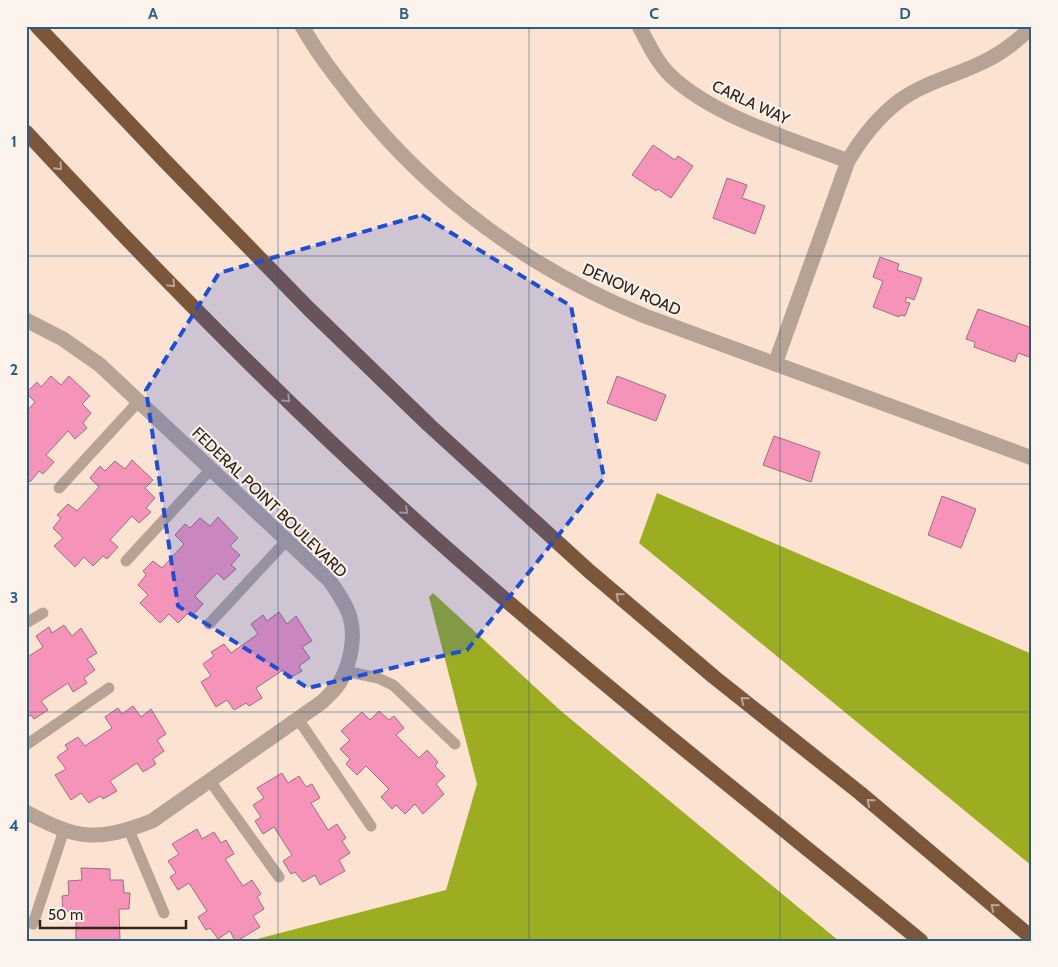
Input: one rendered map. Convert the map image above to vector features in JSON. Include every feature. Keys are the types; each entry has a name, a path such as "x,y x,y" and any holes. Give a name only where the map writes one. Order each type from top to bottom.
{"highway":[{"path":"37,26 302,302 429,425 589,571 714,676 860,793 1032,938"},
{"path":"26,132 104,216 238,351 452,554 597,679 921,941"}],"street":[{"name":"DENOW ROAD","path":"302,26 336,78 373,123 413,166 461,209 508,244 547,269 608,301 1032,458"},
{"name":"CARLA WAY","path":"639,26 652,52 669,74 692,93 736,117 848,161"},
{"path":"775,364 848,161 860,139 878,118 900,100 924,86 989,59 1015,42 1032,27"},
{"name":"FEDERAL POINT BOULEVARD","path":"26,320 63,339 100,366 329,580 350,618 352,640 349,661 340,683 322,702 152,821 129,830 104,835 81,835 54,827 26,812"}],"lane":[{"path":"59,488 139,401"},
{"path":"126,561 211,469"},
{"path":"209,624 287,540"},
{"path":"26,623 43,612"},
{"path":"345,671 378,678 394,685 455,744"},
{"path":"26,745 109,688"},
{"path":"298,719 371,826"},
{"path":"210,780 280,877"},
{"path":"33,924 64,830"},
{"path":"129,830 164,913"}],"highlighted area":[{"path":"422,215 571,306 604,478 467,650 308,688 178,606 146,390 219,273"}],"green space":[{"path":"657,493 1032,654 1032,866 639,543"},
{"path":"433,593 561,711 839,941 249,941 446,890 477,784 429,597"}],"building":[{"path":"653,145 675,160 678,156 693,166 671,198 658,189 656,191 632,175"},
{"path":"727,178 747,185 742,198 765,206 755,234 713,218"},
{"path":"880,257 899,264 897,270 922,278 914,300 907,297 905,302 910,303 905,316 900,315 899,317 873,307 883,281 873,277"},
{"path":"978,309 1032,328 1032,358 1018,353 1015,362 974,347 975,342 966,339"},
{"path":"51,376 61,385 69,376 90,396 82,404 91,413 83,423 87,428 75,439 68,431 46,455 54,462 43,474 39,471 30,482 26,478 26,412 35,402 26,393 37,382 41,387"},
{"path":"617,376 666,395 656,421 607,403"},
{"path":"774,436 820,452 811,482 763,465"},
{"path":"132,460 153,480 145,488 155,498 146,508 151,512 139,523 132,516 110,540 118,547 107,559 103,556 93,566 84,557 75,567 54,546 63,538 53,528 61,518 57,515 68,504 77,511 99,487 90,478 100,466 105,471 115,461 125,469"},
{"path":"942,496 976,509 961,548 928,535"},
{"path":"218,517 238,538 230,546 240,555 231,565 236,569 224,580 217,573 195,596 203,604 192,616 188,613 178,623 169,614 160,623 140,603 148,595 138,585 146,575 143,571 153,561 162,568 184,544 175,535 185,524 190,528 200,518 210,526"},
{"path":"279,612 287,624 296,616 312,641 302,647 310,658 299,666 302,671 288,679 283,670 256,688 262,698 249,706 246,703 234,710 227,700 216,707 201,682 211,676 203,664 214,656 211,652 224,644 231,653 258,634 251,624 263,615 267,621"},
{"path":"64,625 72,636 81,628 97,653 87,659 95,670 84,678 87,683 73,692 68,683 41,701 48,710 34,719 31,715 26,718 26,658 43,647 36,636 49,627 52,633"},
{"path":"133,706 141,717 151,709 166,734 157,740 164,751 153,759 156,764 143,772 137,763 110,781 117,791 103,799 100,796 89,803 81,793 71,800 55,775 66,769 57,757 68,749 65,745 78,737 85,746 112,728 105,717 118,708 122,714"},
{"path":"379,711 389,720 394,716 404,728 396,735 419,758 427,750 438,762 435,766 445,776 436,784 444,794 423,814 415,804 405,814 396,805 392,809 381,797 389,789 366,766 357,775 346,764 350,759 340,749 350,740 341,731 362,712 370,720"},
{"path":"282,773 288,783 299,776 306,787 312,784 320,798 311,803 328,830 337,824 346,838 342,841 350,853 339,860 345,871 320,885 315,875 303,882 295,872 291,874 283,861 292,855 274,827 263,834 255,821 261,817 253,805 264,798 257,788"},
{"path":"197,829 202,839 214,832 221,843 226,840 234,854 225,859 243,886 252,880 261,894 257,897 264,909 253,916 260,927 237,941 235,941 230,931 218,939 210,928 206,930 198,917 207,911 189,883 178,890 170,877 176,873 168,861 179,854 172,844"},
{"path":"81,868 110,869 110,880 123,880 124,893 130,893 129,909 119,909 120,941 76,941 76,911 63,911 62,896 69,895 68,881 82,880"}]}
